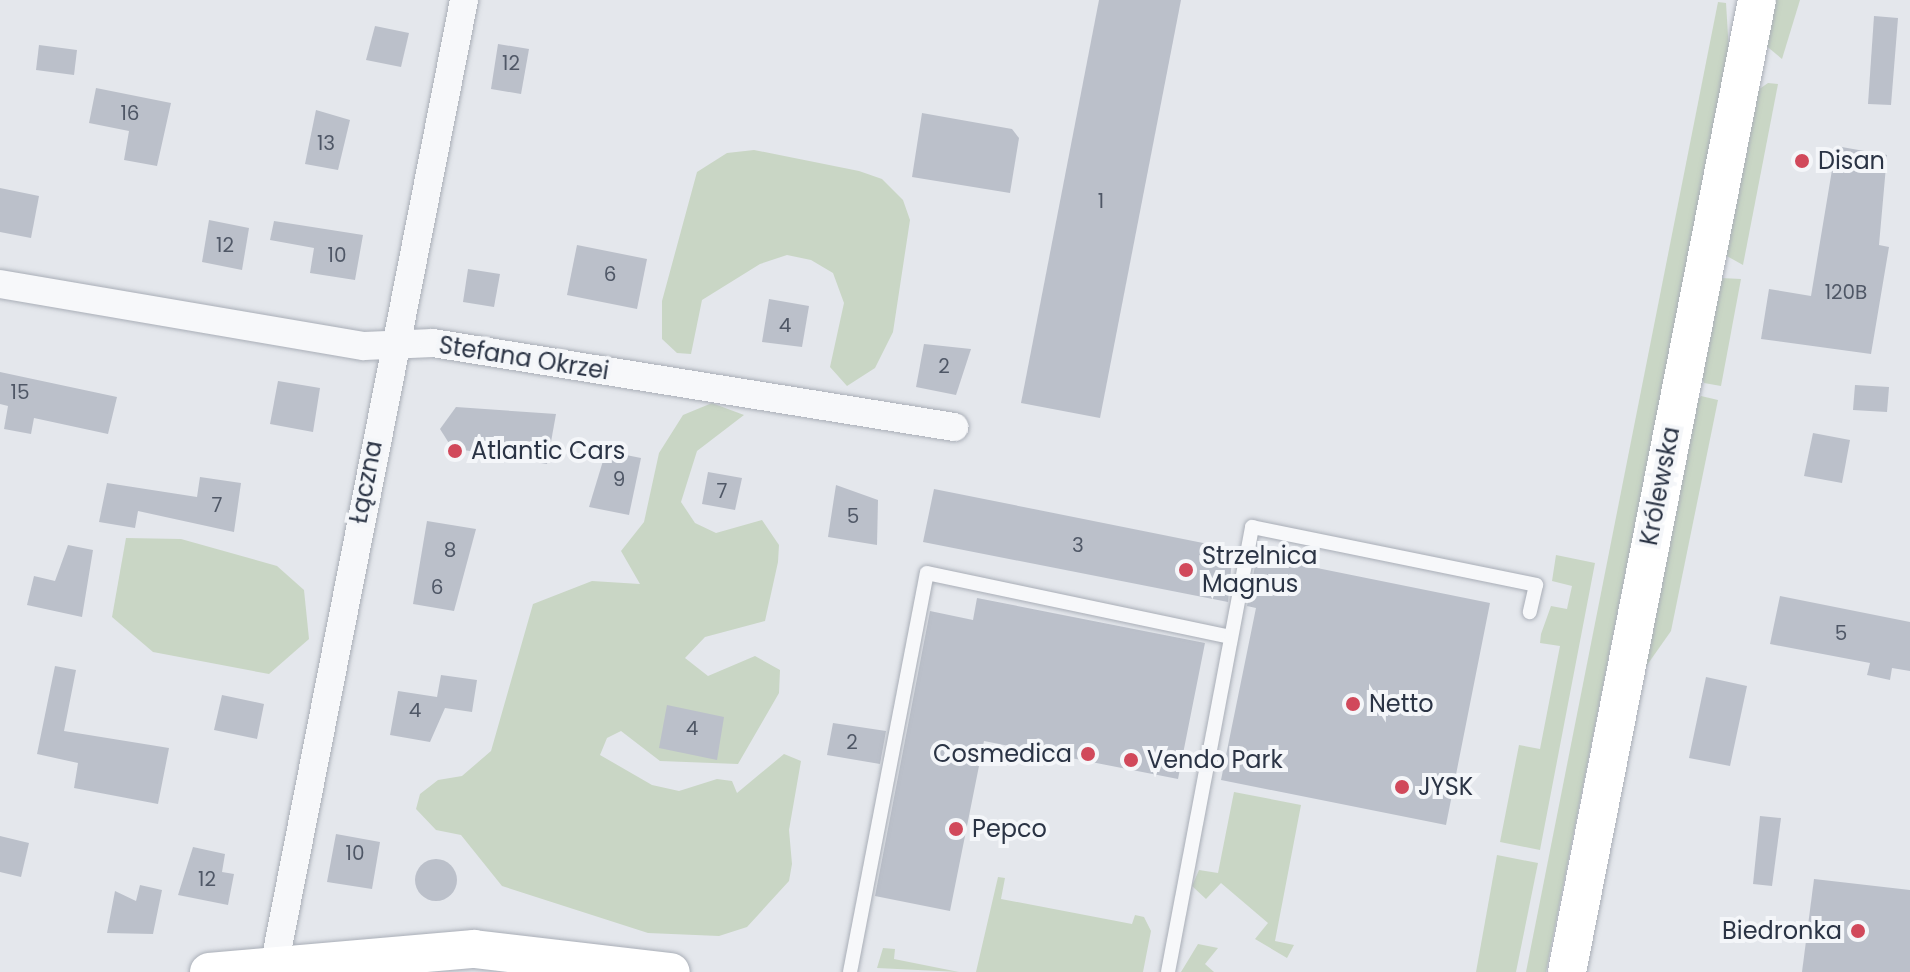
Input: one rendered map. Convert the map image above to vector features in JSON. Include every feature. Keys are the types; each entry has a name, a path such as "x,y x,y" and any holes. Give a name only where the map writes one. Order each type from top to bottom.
{"main road":[{"name":"Królewska","path":"1567,972 1757,0"},
{"path":"209,972 474,949 671,972"}],"street":[{"name":"Łączna","path":"273,968 392,347 464,0"},
{"name":"Stefana Okrzei","path":"0,284 392,347 433,343 954,427"}],"lane":[{"path":"1168,972 1252,527 1536,585 1530,612"},
{"path":"850,972 927,573 1230,637"}],"green space":[{"path":"1773,0 1800,0 1782,59 1764,44"},
{"path":"1718,2 1726,3 1729,52 1546,972 1526,972"},
{"path":"1768,83 1778,84 1743,265 1725,255 1755,92"},
{"path":"754,150 859,171 882,179 903,200 910,220 893,332 875,368 847,386 830,367 844,303 833,273 811,260 787,255 760,264 702,300 691,354 677,353 662,339 662,301 697,172 727,153"},
{"path":"1721,278 1741,279 1721,386 1704,383 1699,372"},
{"path":"1701,396 1718,400 1671,631 1645,668 1693,405"},
{"path":"712,403 744,415 697,451 681,502 695,523 716,533 762,520 779,545 778,562 765,621 705,637 685,658 708,676 755,656 780,670 779,693 738,764 660,761 621,731 607,738 600,755 652,785 679,791 717,779 732,781 737,793 784,754 801,761 789,830 792,864 789,881 747,927 719,936 648,933 502,886 461,835 436,830 416,809 420,794 438,780 462,776 491,751 533,604 592,581 640,584 621,551 644,522 659,453 683,415"},
{"path":"126,538 181,539 277,566 304,590 309,639 269,674 153,652 112,617"},
{"path":"1556,555 1595,563 1540,850 1500,842 1519,745 1540,749 1560,646 1540,643 1541,634 1551,606 1567,609 1572,586 1552,581"},
{"path":"1234,792 1301,805 1275,941 1294,945 1287,958 1255,939 1268,923 1221,883 1206,899 1192,886 1199,870 1218,873"},
{"path":"1497,855 1538,863 1516,972 1476,972"},
{"path":"998,877 1005,878 1001,899 1132,924 1135,915 1144,917 1151,931 1143,972 976,972"},
{"path":"1198,944 1218,948 1205,964 1214,972 1181,972"},
{"path":"883,948 895,949 894,959 959,972 877,968"}],"building":[{"path":"1099,0 1181,0 1100,418 1021,403"},
{"path":"1874,16 1898,18 1891,105 1868,104"},
{"path":"375,26 409,33 401,67 366,60"},
{"path":"498,44 529,49 521,94 491,89"},
{"path":"39,45 77,50 74,75 36,70"},
{"path":"96,88 171,103 157,166 124,160 129,131 89,123"},
{"path":"316,110 350,120 338,170 305,164"},
{"path":"922,113 1012,129 1019,138 1010,193 912,177"},
{"path":"1836,146 1887,155 1879,245 1889,247 1871,354 1761,339 1769,289 1811,296"},
{"path":"0,188 39,196 31,238 0,232"},
{"path":"209,220 249,228 242,270 202,262"},
{"path":"274,221 363,235 355,280 310,273 314,248 270,240"},
{"path":"577,245 647,259 637,309 567,295"},
{"path":"468,269 500,274 494,307 463,302"},
{"path":"769,299 809,306 802,347 762,342"},
{"path":"924,344 971,349 956,395 916,387"},
{"path":"0,372 117,397 108,434 34,418 31,434 4,429 8,406 0,404"},
{"path":"278,381 320,388 313,432 270,424"},
{"path":"1855,385 1889,387 1887,412 1853,410"},
{"path":"456,407 556,414 547,464 452,448 440,429"},
{"path":"1813,433 1850,440 1842,483 1804,476"},
{"path":"606,451 641,458 629,515 589,507"},
{"path":"708,472 742,478 735,510 702,504"},
{"path":"200,477 241,483 234,532 138,511 135,528 99,522 107,483 197,497"},
{"path":"836,485 878,500 877,545 828,537"},
{"path":"934,489 1233,549 1228,602 923,542"},
{"path":"427,521 476,529 454,611 413,604"},
{"path":"68,545 93,550 82,617 27,605 34,576 55,581"},
{"name":"Netto","path":"1257,556 1490,603 1446,825 1221,780 1256,608 1247,606"},
{"path":"1780,596 1910,622 1910,671 1892,668 1890,680 1867,675 1870,663 1770,644"},
{"name":"Vendo Park","path":"977,598 1205,643 1178,779 984,741 950,911 875,896 930,611 973,620"},
{"path":"55,666 76,670 64,731 169,748 158,804 74,788 78,763 37,754"},
{"path":"441,675 477,680 472,712 445,708 430,742 390,735 398,691 437,697"},
{"path":"1706,677 1747,686 1730,766 1689,758"},
{"path":"222,695 264,704 257,739 214,730"},
{"path":"667,705 724,717 717,760 659,748"},
{"path":"833,723 886,731 880,764 827,755"},
{"path":"1760,816 1781,818 1772,886 1753,884"},
{"path":"336,834 380,842 372,889 327,882"},
{"path":"0,836 29,843 21,877 0,872"},
{"path":"193,847 225,854 222,872 234,874 228,905 178,895"},
{"path":"436,859 451,865 457,880 451,895 436,901 421,895 415,880 421,865"},
{"name":"Biedronka","path":"1814,879 1910,890 1910,972 1802,972"},
{"path":"140,885 162,890 153,934 107,933 115,891 136,901"}],"place":[{"name":"Disan","path":"1802,161"},
{"name":"Atlantic Cars","path":"455,451"},
{"name":"Strzelnica Magnus","path":"1186,570"},
{"name":"Netto","path":"1353,704"},
{"name":"Cosmedica","path":"1088,754"},
{"name":"Vendo Park","path":"1131,760"},
{"name":"JYSK","path":"1402,787"},
{"name":"Pepco","path":"956,829"},
{"name":"Biedronka","path":"1858,931"}]}
